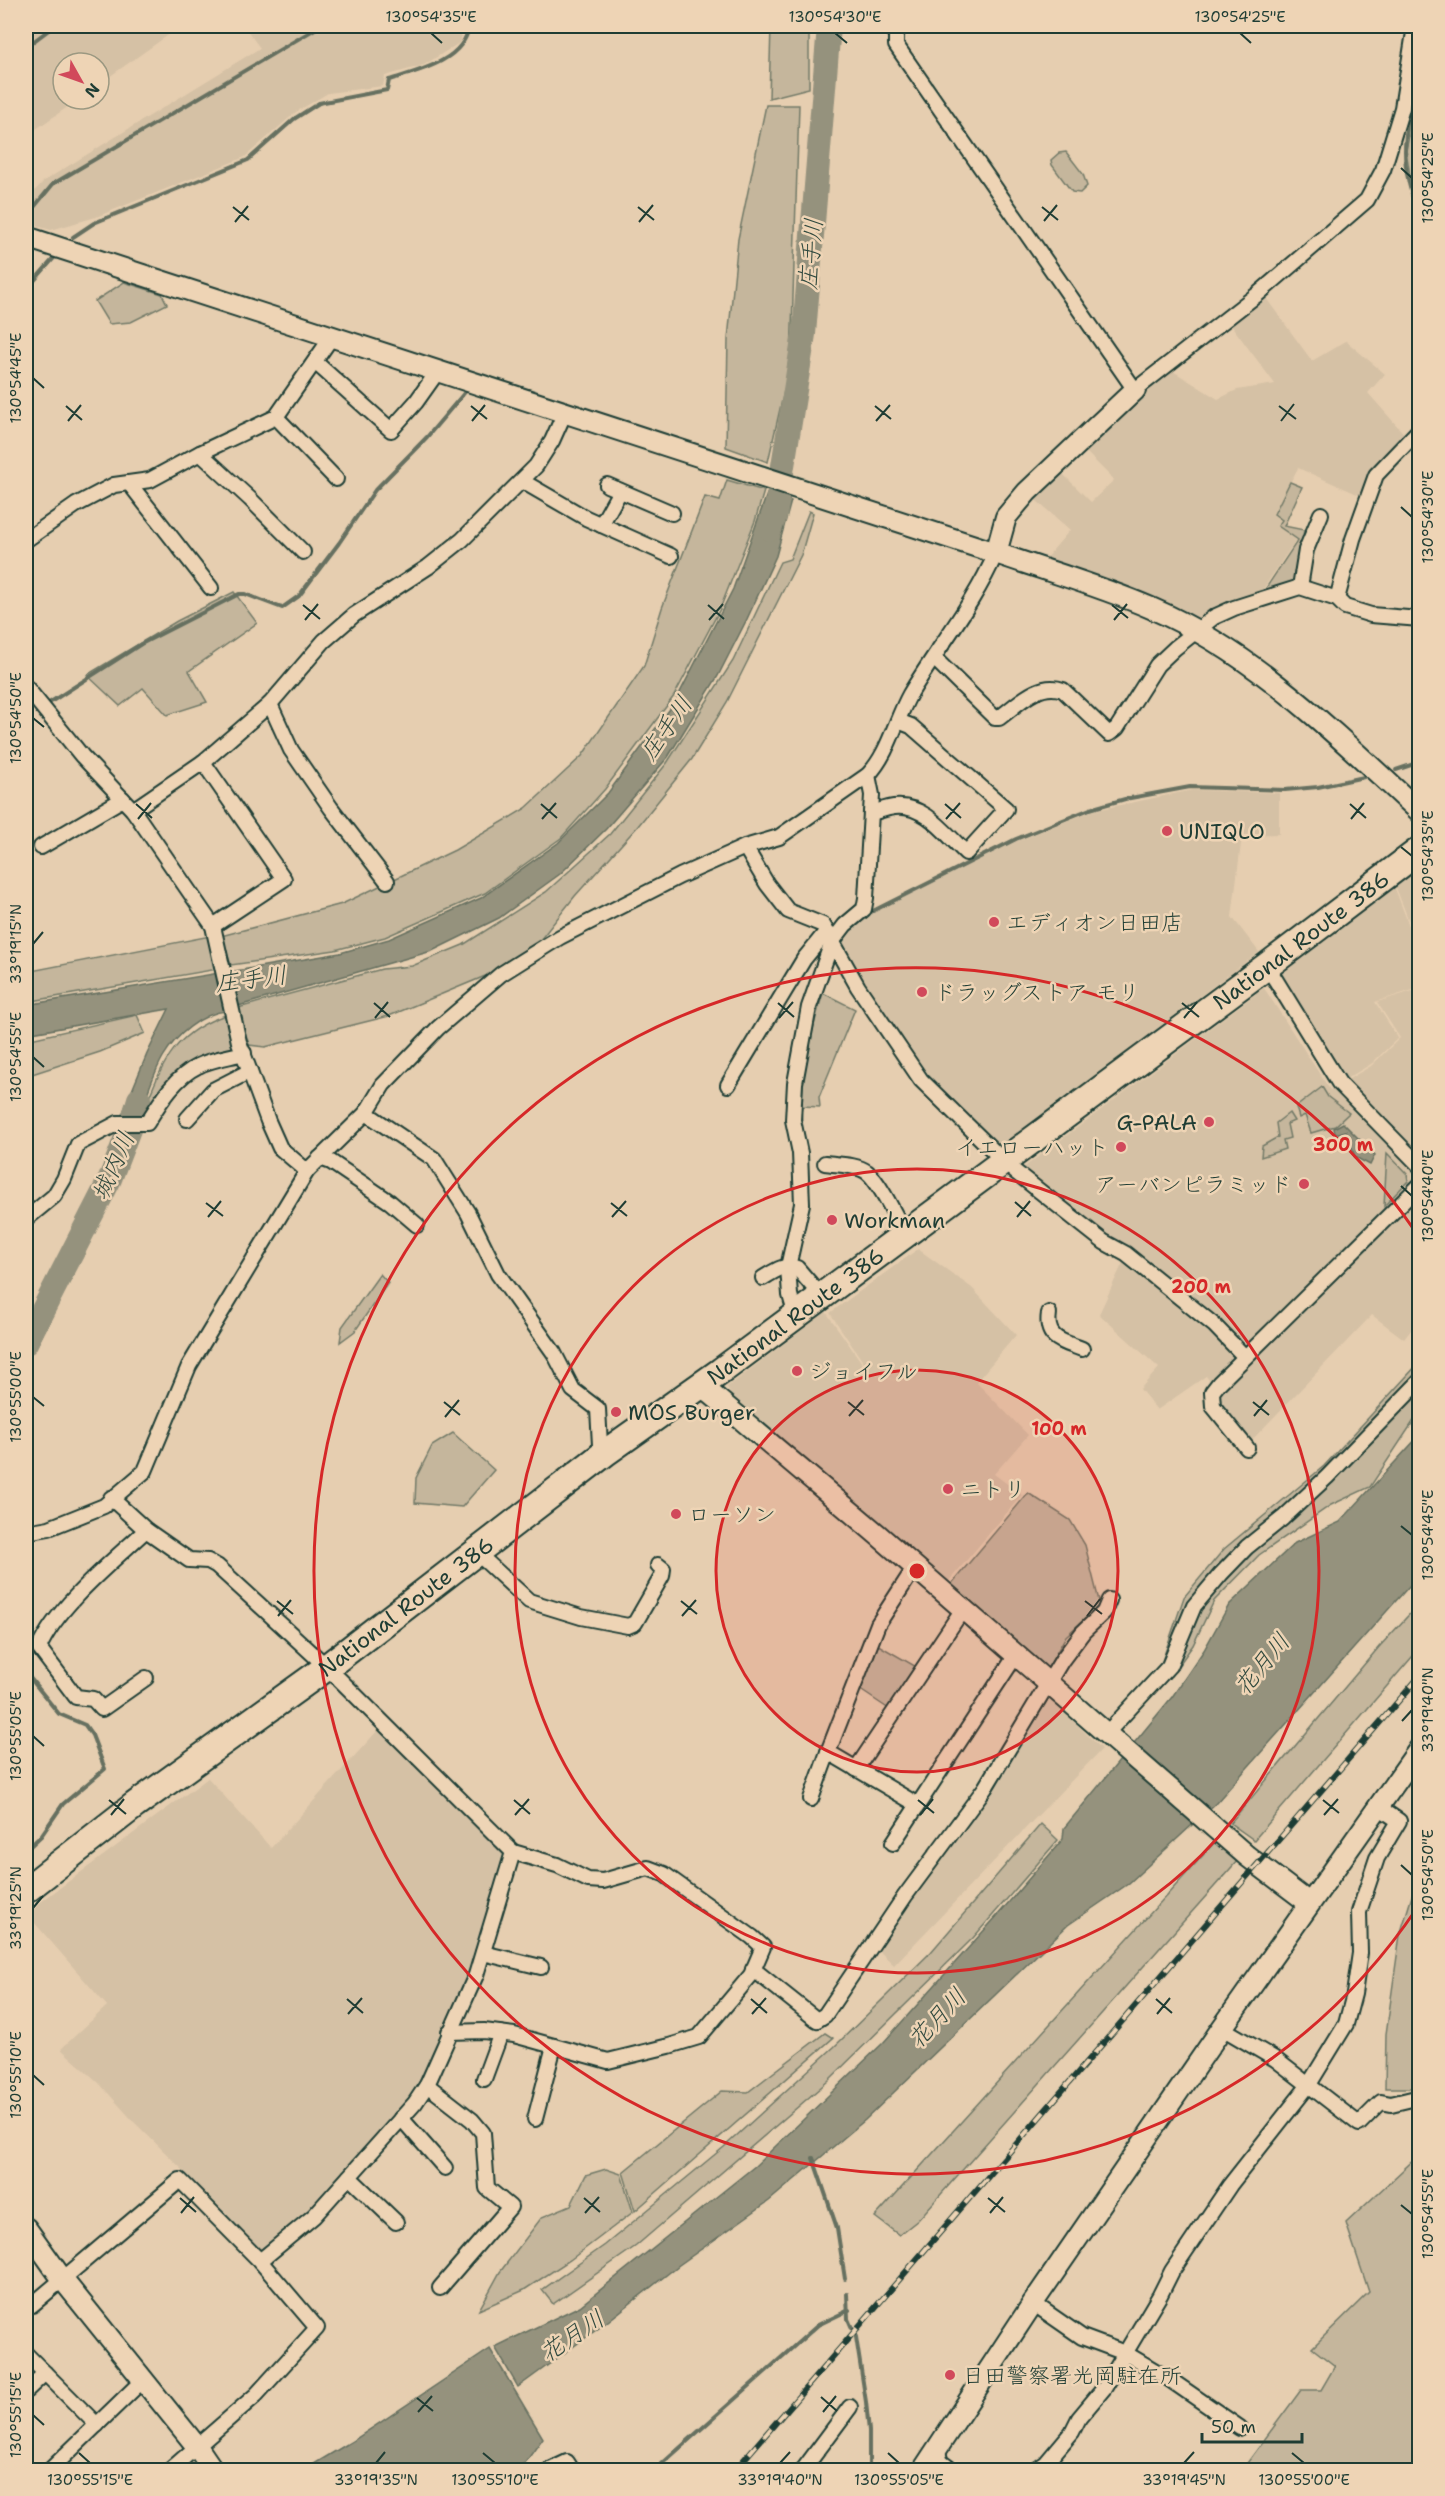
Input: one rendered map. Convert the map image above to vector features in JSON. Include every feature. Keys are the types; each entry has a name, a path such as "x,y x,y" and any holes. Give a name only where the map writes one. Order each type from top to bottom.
{"highway":[{"name":"National Route 386","path":"26,1890 135,1805 327,1667 605,1453 702,1386 1267,966 1419,850"}],"street":[{"path":"900,26 896,34 896,45 1135,390"},
{"path":"26,1532 49,1528 104,1506 146,1471 189,1366 307,1171 366,1113 383,1086 438,1028 501,974 560,938 680,876 745,847 779,837 868,775 878,764 910,695 977,593 996,553 1006,517 1027,492 1135,390 1258,294 1367,200 1383,170 1402,108 1415,26"},
{"path":"26,237 904,525 996,553 1151,608 1198,632 1268,677 1307,709 1419,812"},
{"path":"26,540 76,505 114,485 150,480 276,417 331,338"},
{"path":"315,362 391,430 416,402 438,371"},
{"path":"133,810 203,762 270,704 324,641 354,615 428,567 462,540 536,466 552,441 565,412"},
{"path":"276,417 336,479"},
{"path":"1337,599 1353,539 1376,475 1419,429"},
{"path":"200,453 303,552"},
{"path":"522,481 602,525 671,556"},
{"path":"129,483 211,588"},
{"path":"608,485 672,513"},
{"path":"602,525 620,492"},
{"path":"1300,587 1306,550 1321,514"},
{"path":"934,658 995,718 999,718 1044,688 1054,687 1063,690 1109,734 1117,728 1157,665 1214,617 1234,608 1300,587 1337,599 1345,607 1371,615 1419,619"},
{"path":"26,687 82,756 133,810 213,926 242,1047 268,1121 280,1148 307,1171"},
{"path":"270,704 291,750 331,808 387,880"},
{"path":"871,813 895,807 908,807 922,812 966,853 1006,809 911,726 898,721"},
{"path":"203,762 284,879 213,926"},
{"path":"796,1316 790,1295 802,1204 801,1153 794,1120 795,1083 809,1007 832,942 845,925 864,909 872,795 868,775"},
{"path":"41,846 123,799"},
{"path":"745,847 767,884 788,911 824,925 858,987 921,1080 1003,1161 1104,1242 1126,1254 1214,1325 1245,1357"},
{"path":"728,1085 804,959 832,942"},
{"path":"1267,966 1340,1083 1419,1166"},
{"path":"26,1220 54,1196 64,1179 78,1144 118,1123 147,1123 159,1103 182,1076 199,1065 242,1047"},
{"path":"187,1119 213,1090 250,1071"},
{"path":"366,1113 434,1159 468,1213 498,1274 554,1353 573,1390 598,1410 600,1445 605,1453"},
{"path":"320,1158 331,1162 390,1202 417,1225"},
{"path":"825,1163 854,1167 868,1173 905,1234"},
{"path":"1247,1448 1214,1406 1212,1392 1419,1185"},
{"path":"763,1278 792,1267"},
{"path":"792,1267 822,1297"},
{"path":"1049,1313 1047,1324 1051,1334 1059,1341 1082,1349"},
{"path":"1108,1735 1169,1666 1194,1605 1221,1574 1247,1547 1328,1477 1419,1381"},
{"path":"702,1386 915,1567 1247,1856 1309,1903"},
{"path":"111,1498 146,1530 189,1560 212,1563 327,1667 513,1852 557,1865 588,1880 603,1881 620,1877 633,1870 648,1868 664,1874 753,1937 763,1947 753,1969 739,1990 699,2037 669,2046 608,2061 501,2033 449,2032"},
{"path":"146,1530 88,1585 47,1630 39,1648 76,1697 93,1699 102,1709 146,1678"},
{"path":"476,1552 529,1600 581,1617 628,1626 635,1623 662,1576 663,1569 658,1565"},
{"path":"811,1799 878,1624 915,1567"},
{"path":"753,1969 817,2020 825,2015 905,1896 985,1788 1048,1683 1083,1632 1104,1612 1109,1600"},
{"path":"856,1769 963,1609"},
{"path":"893,1843 1016,1655"},
{"path":"923,2470 1033,2303 1222,2028 1419,1748"},
{"path":"828,1752 918,1805"},
{"path":"1036,2470 1046,2463 1072,2432 1079,2418 1113,2374 1172,2271 1230,2185 1308,2086 1346,2024 1354,1994 1360,1953 1359,1912 1377,1858 1399,1821 1377,1806"},
{"path":"260,2261 314,2216 401,2118 427,2085 476,1975 513,1852"},
{"path":"483,1953 541,1967"},
{"path":"1222,2028 1275,2059 1359,2124 1381,2103 1391,2104 1419,2097"},
{"path":"484,2079 501,2033"},
{"path":"535,2119 554,2046"},
{"path":"427,2085 472,2120 483,2133 487,2188 510,2207 440,2288"},
{"path":"401,2118 445,2168"},
{"path":"349,2177 396,2222"},
{"path":"28,2307 180,2180 260,2261 317,2328 256,2395 198,2448 170,2470"},
{"path":"26,2228 63,2280 198,2448 213,2470"},
{"path":"1033,2303 1082,2337 1125,2353 1169,2379 1240,2428"},
{"path":"26,2354 97,2425"},
{"path":"26,2391 45,2373"},
{"path":"50,2470 143,2380"},
{"path":"803,2470 850,2407"},
{"path":"937,2450 941,2462 951,2470"},
{"path":"550,2470 567,2462 572,2470"}],"shaded area":[{"path":"26,26 181,26 111,76 111,51 51,51 51,111 62,111 26,136"},
{"path":"244,26 465,26 459,43 424,65 385,76 383,86 328,93 296,112 245,157 96,217 51,230 26,223 26,200 44,181 260,48"},
{"path":"771,26 809,26 809,88 769,98"},
{"path":"766,105 799,105 791,360 768,462 726,447 728,339 738,239"},
{"path":"1413,117 1419,118 1419,209 1406,150"},
{"path":"1066,152 1083,174 1087,186 1080,193 1072,192 1052,165 1051,160 1059,153"},
{"path":"124,282 162,294 167,304 131,322 109,324 95,301"},
{"path":"1263,294 1312,361 1346,341 1385,374 1368,393 1406,436 1364,497 1298,468 1273,514 1281,521 1277,526 1296,540 1259,595 1204,621 1127,586 1046,558 1070,530 1030,495 1057,468 1091,502 1114,480 1080,446 1168,368 1218,399 1237,390 1275,384 1228,321"},
{"path":"727,480 764,491 755,521 720,609 674,696 605,789 561,838 485,893 385,937 335,950 231,965 221,936 342,904 455,850 526,808 582,756 644,666 662,608 705,497 720,501"},
{"path":"1290,482 1302,487 1284,526 1304,530 1294,586 1262,594 1298,540 1278,526 1282,520 1274,514"},
{"path":"809,511 813,513 801,555 727,702 692,759 638,826 575,896 533,949 495,972 389,1016 265,1047 249,1045 238,1008 382,969 412,966 463,945 546,892 610,834 667,763 733,661 780,562 790,559"},
{"path":"234,592 257,623 189,671 207,702 167,715 143,688 120,706 87,675 177,621"},
{"path":"1192,790 1279,793 1279,834 1242,835 1232,917 1259,952 995,1150 924,1078 837,947 849,929 865,916 1015,842 1092,811"},
{"path":"1419,866 1419,947 1395,885"},
{"path":"1394,886 1419,952 1419,988 1375,1002 1398,1038 1371,1064 1341,1082 1277,978"},
{"path":"210,936 218,969 26,1002 26,972"},
{"path":"1264,988 1330,1090 1371,1066 1400,1038 1377,1002 1419,989 1419,1320 1404,1339 1372,1315 1251,1441 1218,1403 1218,1392 1206,1376 1157,1410 1140,1389 1159,1368 1099,1314 1128,1252 1019,1171"},
{"path":"823,993 855,1009 819,1097 820,1107 802,1106 808,1049"},
{"path":"229,1014 237,1049 201,1061 147,1115 141,1117 155,1082 171,1053 181,1041 209,1022"},
{"path":"137,1015 145,1033 100,1052 26,1076 26,1040"},
{"path":"1322,1087 1328,1097 1349,1113 1335,1126 1311,1133 1305,1115 1299,1118 1296,1107"},
{"path":"1289,1113 1294,1121 1287,1124 1290,1138 1283,1140 1285,1149 1261,1157 1262,1146 1278,1137 1276,1123"},
{"path":"1387,1153 1407,1174 1408,1181 1384,1206"},
{"path":"918,1249 972,1288 1016,1335 976,1382 1028,1435 994,1474 1022,1495 948,1582 732,1397 727,1387 826,1312 869,1373 898,1381 870,1372 830,1313"},
{"path":"380,1274 388,1283 355,1331 340,1342 342,1327"},
{"path":"1419,1363 1419,1413 1370,1487 1331,1505 1259,1555 1214,1601 1193,1645 1171,1676 1160,1667 1184,1597 1224,1549 1324,1466"},
{"path":"453,1433 494,1470 462,1507 415,1503 416,1478 432,1446"},
{"path":"1028,1493 1070,1520 1085,1545 1100,1605 1066,1636 1045,1673 948,1588"},
{"path":"1419,1604 1419,1649 1254,1840 1230,1823 1379,1647"},
{"path":"873,1642 920,1669 892,1711 856,1687"},
{"path":"1044,1693 1102,1749 894,1965 875,1947"},
{"path":"379,1729 505,1851 471,1970 440,2034 418,2089 310,2214 260,2254 184,2177 183,2170 134,2122 98,2082 61,2049 107,2006 26,1913 208,1778 271,1848"},
{"path":"1041,1824 1058,1840 973,1938 828,2081 636,2246 553,2304 542,2290 605,2245 724,2147 834,2047 931,1952"},
{"path":"1216,1841 1238,1860 918,2220 899,2235 875,2217"},
{"path":"1419,1873 1419,2088 1385,2088 1386,2034 1400,1935"},
{"path":"825,2033 833,2038 635,2211 623,2172 722,2091 748,2092"},
{"path":"1419,2155 1419,2470 1242,2470 1301,2390 1321,2390 1335,2366 1312,2348 1369,2292 1346,2223"},
{"path":"606,2169 621,2174 633,2212 570,2260 524,2290 479,2310 500,2272 542,2217 571,2205 586,2175"}],"water":[{"path":"767,494 791,501 776,556 718,676 668,757 606,829 560,874 499,918 432,951 238,1006 229,972 340,953 389,939 481,898 558,843 608,793 675,702 733,589"},
{"path":"219,973 226,1011 199,1021 168,1049 152,1080 138,1119 121,1117 147,1054 169,1009 26,1034 26,1005"},
{"path":"1343,1123 1375,1155 1370,1165 1355,1157 1346,1131 1335,1134 1334,1128"},
{"name":"花月川","path":"1419,1436 1419,1575 1216,1803 1128,1884 1068,1925 865,2120 769,2201 679,2265 603,2325 518,2387 495,2347 580,2306 755,2166 883,2043 1063,1839 1064,1828 1172,1697 1204,1650 1229,1605 1295,1543 1340,1522"},
{"path":"490,2349 543,2438 525,2463 512,2470 304,2470 354,2440"}],"waterway":[{"path":"26,47 54,26"},
{"path":"26,217 53,184 320,26"},
{"path":"73,237 94,223 248,160 294,119 319,103 387,90 389,80 438,63 458,48 469,26"},
{"name":"庄手川","path":"770,529 775,516 804,334 829,26"},
{"path":"1420,86 1409,120 1405,151 1409,183 1420,217"},
{"path":"26,290 54,258"},
{"path":"46,705 141,644 239,594 245,594 282,608 299,596 375,490 427,437 465,392"},
{"path":"1396,770 1420,762"},
{"path":"867,914 1016,839 1090,809 1125,799 1190,787 1285,790 1318,787 1364,777"},
{"name":"城内川","path":"26,1343 110,1179 139,1099"},
{"path":"800,1113 801,1129"},
{"path":"26,1673 59,1714 85,1725 92,1735 105,1769 63,1804 41,1836 26,1850"},
{"path":"813,2158 837,2228 845,2279"},
{"path":"847,2294 848,2319 856,2337 866,2402 869,2470"},
{"path":"655,2470 818,2325 849,2310"}],"railway":[{"path":"735,2470 1420,1676"}],"place":[{"name":"UNIQLO","path":"1167,831"},
{"name":"エディオン日田店","path":"994,922"},
{"name":"ドラッグストア モリ","path":"922,992"},
{"name":"G-PALA","path":"1209,1122"},
{"name":"イエローハット","path":"1121,1147"},
{"name":"アーバンピラミッド","path":"1304,1184"},
{"name":"Workman","path":"832,1220"},
{"name":"ジョイフル","path":"797,1371"},
{"name":"MOS Burger","path":"616,1412"},
{"name":"ニトリ","path":"948,1489"},
{"name":"ローソン","path":"676,1514"},
{"name":"日田警察署光岡駐在所","path":"950,2375"}]}
